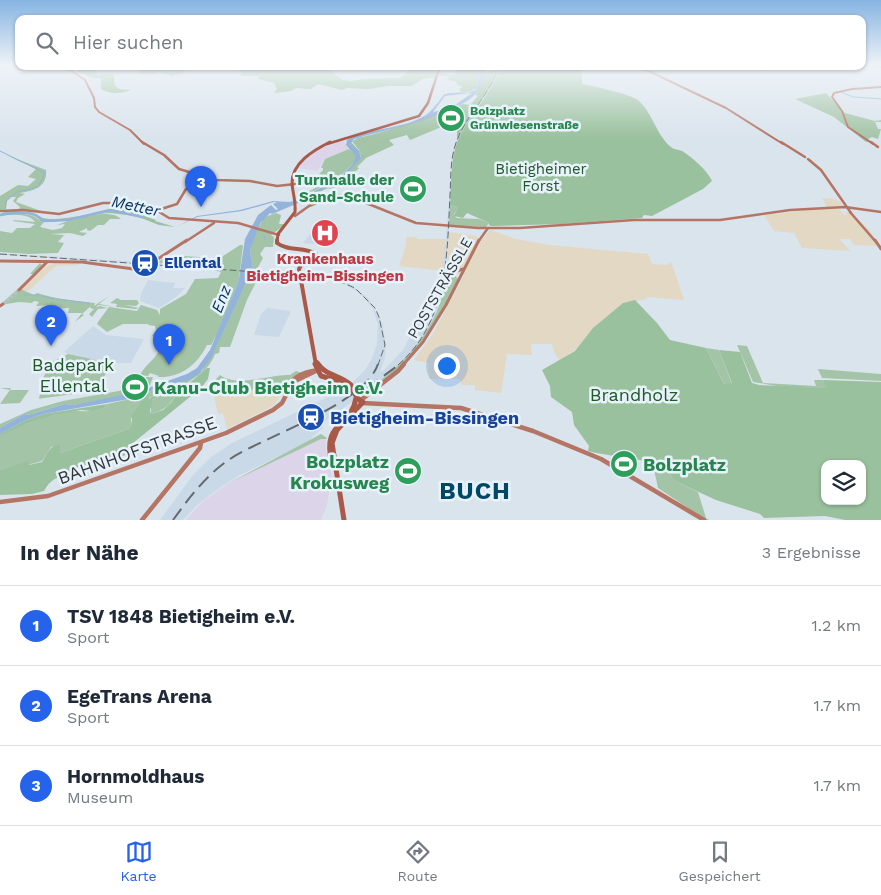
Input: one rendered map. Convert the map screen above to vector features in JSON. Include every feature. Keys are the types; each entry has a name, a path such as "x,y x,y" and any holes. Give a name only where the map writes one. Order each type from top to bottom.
{"main road":[{"path":"88,89 94,96 95,108 99,112 130,130 144,144 164,155 176,168 219,180 238,180 292,186"},
{"path":"298,212 292,186 296,170 304,157 317,148 414,118 424,111 432,89"},
{"path":"687,89 726,108 813,162 821,170 842,202 869,232 881,249"},
{"path":"849,89 832,94 832,99 842,111 847,125 877,147"},
{"path":"158,211 178,203 198,175"},
{"path":"276,235 298,212 322,200 340,195 352,197 412,222 486,230 634,220 714,220 786,210 846,207 881,212"},
{"path":"0,211 23,210 59,214 112,202 158,211 169,218 190,218 207,222 242,224 276,235"},
{"path":"207,222 209,226"},
{"path":"0,261 82,262 141,270 216,223"},
{"name":"POSTSTRÄSSLE","path":"362,402 398,371 423,342 446,305 466,264 486,230"},
{"path":"276,235 277,243 282,247 308,249 316,255 314,260 302,265 299,269 318,370 348,381 362,402"},
{"path":"18,290 45,263"},
{"path":"454,272 461,271 466,264"},
{"path":"134,268 148,266"},
{"name":"BAHNHOFSTRASSE","path":"0,502 48,496 200,443 265,415 278,406 290,384 299,375 318,370"},
{"path":"343,520 328,443 332,432 362,402 461,408 534,431 601,459 704,520"},
{"path":"142,520 197,451 200,443"}],"shaded area":[{"path":"489,89 455,146 444,290 434,319 418,345 403,362 380,381 322,424 323,428 310,441 236,477 197,505 183,520 160,520 193,475 211,457 232,443 347,388 366,369 377,344 378,324 373,309 362,295 342,282 314,275 205,267 320,274 348,283 368,298 382,323 386,345 385,358 380,371 382,372 403,350 415,327 436,302 441,291 454,146 461,129"},
{"path":"343,140 349,150 325,159 317,171 299,168 305,159 319,148"},
{"path":"822,198 835,199 841,202 843,208 838,208 844,215 847,215 845,212 851,212 871,232 880,246 854,245 850,239 839,239 850,251 802,248 794,233 774,231 764,215 827,208"},
{"name":"Krankenhaus Bietigheim-Bissingen","path":"319,223 341,231 334,246 303,243"},
{"path":"490,230 516,239 549,245 648,254 652,264 672,264 684,300 647,297 647,299 623,303 602,321 582,344 560,361 555,354 552,344 531,344 532,355 507,354 501,393 475,390 475,385 461,385 460,379 429,379 428,363 414,360 432,335 464,275 446,273 449,232 476,236 481,241"},
{"path":"406,237 446,239 444,271 399,266 406,245"},
{"path":"0,253 157,263 156,265 0,255"},
{"path":"57,262 80,262 78,265 56,266 28,291 21,289 45,267"},
{"path":"148,280 175,283 173,288 185,288 176,297 159,308 140,301 141,294"},
{"path":"267,308 291,311 279,337 254,335 261,314"},
{"path":"93,326 106,335 144,339 131,363 111,363 64,352"},
{"path":"276,386 280,395 273,406 227,429 223,413 218,414 214,396 222,392 236,393 260,387"},
{"path":"321,439 326,439 326,450 333,482 321,520 186,520 202,502 233,480"}],"green space":[{"path":"101,89 131,90 116,93"},
{"path":"277,89 294,89 291,91 274,93"},
{"path":"475,89 461,93 450,92 462,92 459,90"},
{"name":"Bietigheimer Forst","path":"478,89 489,89 457,138 457,128 459,125 456,121 429,128 454,119 447,112 401,128 380,133 438,115 463,104 470,105 478,96 475,95"},
{"name":"Bietigheimer Forst","path":"490,89 607,89 634,98 643,105 666,142 672,148 682,151 695,160 712,181 703,189 652,216 644,215 642,218 561,224 492,226 467,213 463,218 454,216 458,207 450,205 452,163 455,147 468,121"},
{"path":"826,93 845,113 875,121 881,120 881,122 875,122 878,129 881,129 878,139 872,137 868,139 871,141 866,142 834,117 795,99"},
{"path":"447,112 454,119 434,126 456,121 410,140 407,135 389,140 394,145 366,158 357,167 359,168 341,184 334,188 326,189 299,204 348,173 363,155 352,141"},
{"path":"380,133 354,141 358,138"},
{"path":"351,142 364,156 361,157 360,153 350,144"},
{"path":"349,149 357,156 352,165 340,176 299,200 298,198 315,188 315,186 310,184 323,170 321,168 325,159"},
{"path":"6,155 46,170 45,180 42,184 30,191 20,193 25,194 18,198 16,202 44,212 55,212 54,214 19,209 20,207 13,201 16,197 11,197 7,201 6,209 0,210 0,196 18,185 28,186 36,179 28,177 36,169"},
{"path":"122,204 142,207 137,209 130,208 127,212 139,214 175,227 159,225 136,216 110,213 53,222 40,221 34,216 49,219 65,218 97,213"},
{"path":"450,205 458,207 454,215 457,218 479,219 489,223 486,227 449,226"},
{"path":"14,211 28,214 16,213 0,216 0,214"},
{"path":"11,213 31,215 44,222 40,227 53,230 62,228 65,224 57,225 71,220 99,214 108,214 121,219 110,219 104,225 98,225 90,231 87,228 79,232 87,233 83,236 70,233 50,234 64,235 58,242 64,243 58,253 0,252 0,231 12,233 17,228 30,228 35,224 13,221 35,222 29,217 2,215"},
{"path":"276,213 281,215 279,224 286,224 271,235 274,237 273,247 265,247 260,254 263,258 256,271 261,272 247,300 230,347 220,347 219,353 215,354 208,366 199,374 179,389 169,405 151,414 151,401 163,394 156,394 148,399 148,395 131,419 132,425 128,429 60,453 60,445 51,447 42,461 28,465 28,462 0,470 0,436 8,432 57,414 104,408 107,404 135,398 153,390 176,384 202,371 253,268 250,250 255,233 265,217"},
{"path":"243,245 239,279 222,325 211,345 207,345 198,359 181,373 166,377 157,377 159,376 150,373 148,376 140,375 159,351 177,351 180,348 162,348 165,342 163,337 152,336 156,330 155,326 149,324 123,324 107,332 97,324 109,307 137,311 141,305 157,310 160,315 160,309 186,294 195,279 218,278 221,272 210,269 223,256"},
{"path":"170,256 168,260 178,260 185,256 211,258 207,266 156,263"},
{"path":"40,263 42,265 21,289 34,295 37,293 73,301 95,303 94,306 109,296 99,304 115,307 98,305 96,308 99,306 108,308 98,309 92,317 89,314 94,309 90,308 91,306 75,322 82,313 68,313 69,308 51,309 54,305 36,306 39,302 34,301 32,303 19,302 0,305 34,274 30,274"},
{"path":"446,273 454,274 458,279 447,304 431,329 413,353 394,372 363,396 360,396 405,359 428,329 437,312 443,293"},
{"path":"117,298 121,300 137,300 139,303 136,306 124,305 139,308 136,309 116,307 117,304 110,303"},
{"name":"Brandholz","path":"635,300 670,340 706,348 724,384 732,383 719,350 740,352 752,383 759,385 827,388 823,380 881,382 881,520 845,520 825,516 764,518 760,514 716,500 675,481 669,473 649,462 588,451 589,446 574,425 572,412 551,397 550,386 542,370 575,351 593,328 623,303"},
{"path":"737,345 747,346 763,383 816,386 814,380 823,380 828,388 783,387 753,382"},
{"path":"706,348 719,350 732,384 724,384"},
{"name":"Badepark Ellental","path":"68,354 111,363 103,379 93,387 78,393 39,399 43,378 52,362"},
{"path":"207,368 210,368 208,379 201,388 133,443 130,453 104,464 103,468 92,473 89,464 78,467 76,474 57,478 50,482 44,491 32,494 0,495 0,470 28,461 29,465 42,462 49,450 57,445 60,445 60,453 128,429 132,425 132,416 145,396 148,395 149,399 156,394 164,394 152,400 150,410 151,414 163,410 171,403 179,389"},
{"path":"818,369 881,374 881,381 822,378"},
{"path":"296,371 302,373 291,378 282,392 279,393 275,386 214,396 213,393 217,389 210,385 220,375 227,379 245,380 290,375"},
{"path":"139,377 153,377 150,385 136,392 73,405 65,404 28,415 24,414 0,428 0,424 31,410 63,401 124,390 129,381"},
{"path":"10,390 29,390 20,403 0,404"},
{"path":"107,404 104,408 92,411 81,410 54,415 29,423 0,436 0,434 26,420 43,414"},
{"path":"321,434 327,438 321,439 233,481"},
{"path":"653,465 673,474 675,481 698,492 706,518 709,520 706,520 658,488"}],"water":[{"path":"478,89 472,97 459,106 442,113 354,139 350,144 359,151 361,158 348,173 308,199 272,214 270,213 260,224 250,250 253,268 211,358 199,374 189,380 153,390 135,398 43,414 26,420 0,434 0,428 24,414 28,415 65,404 73,405 137,392 187,374 197,368 210,350 235,290 239,279 245,239 258,215 271,205 276,210 278,209 273,204 277,202 242,211 197,217 176,227 197,216 240,210 273,201 289,202 299,200 340,177 352,165 356,156 346,145 347,140 366,133 417,120 429,113 444,94 448,94 446,93 467,93","holes":["472,93 451,108 433,112 445,96"]}],"waterway":[{"path":"841,92 853,97"},
{"path":"854,97 881,99"},
{"path":"0,151 45,173 38,187 17,192 6,201 5,209"},
{"path":"110,210 124,205 138,209 136,211"},
{"name":"Metter","path":"0,215 29,213 43,221 68,220 110,210 142,217"},
{"name":"Metter","path":"58,221 62,220"},
{"name":"Metter","path":"46,221 55,221"},
{"path":"264,236 265,240"},
{"path":"24,295 40,295"},
{"path":"42,296 54,299"},
{"path":"57,299 89,303"}],"tunnel":[{"path":"3,304 19,290"}],"railway":[{"path":"398,365 414,348 427,329 436,308 442,287 448,241 453,152 464,125 488,89"},
{"path":"0,254 329,277 355,288 375,308 379,317 385,345 378,365"},
{"path":"173,520 199,487 222,465 246,450 335,406 369,379 378,364"},
{"path":"367,388 400,364"}],"place":[{"name":"Bolzplatz Grünwiesenstraße","path":"451,118"},
{"name":"Turnhalle der Sand-Schule","path":"413,189"},
{"name":"Hornmoldhaus","path":"201,207"},
{"name":"Krankenhaus Bietigheim-Bissingen","path":"325,233"},
{"name":"Ellental","path":"145,263"},
{"name":"EgeTrans Arena","path":"51,346"},
{"name":"TSV 1848 Bietigheim e.V.","path":"169,365"},
{"name":"Kanu-Club Bietigheim e.V.","path":"135,387"},
{"name":"Bietigheim-Bissingen","path":"311,417"},
{"name":"Bolzplatz","path":"624,464"},
{"name":"Bolzplatz Krokusweg","path":"408,471"}],"district":[{"name":"BUCH","path":"475,491"}],"water label":[{"name":"Enz","path":"221,299"}]}
